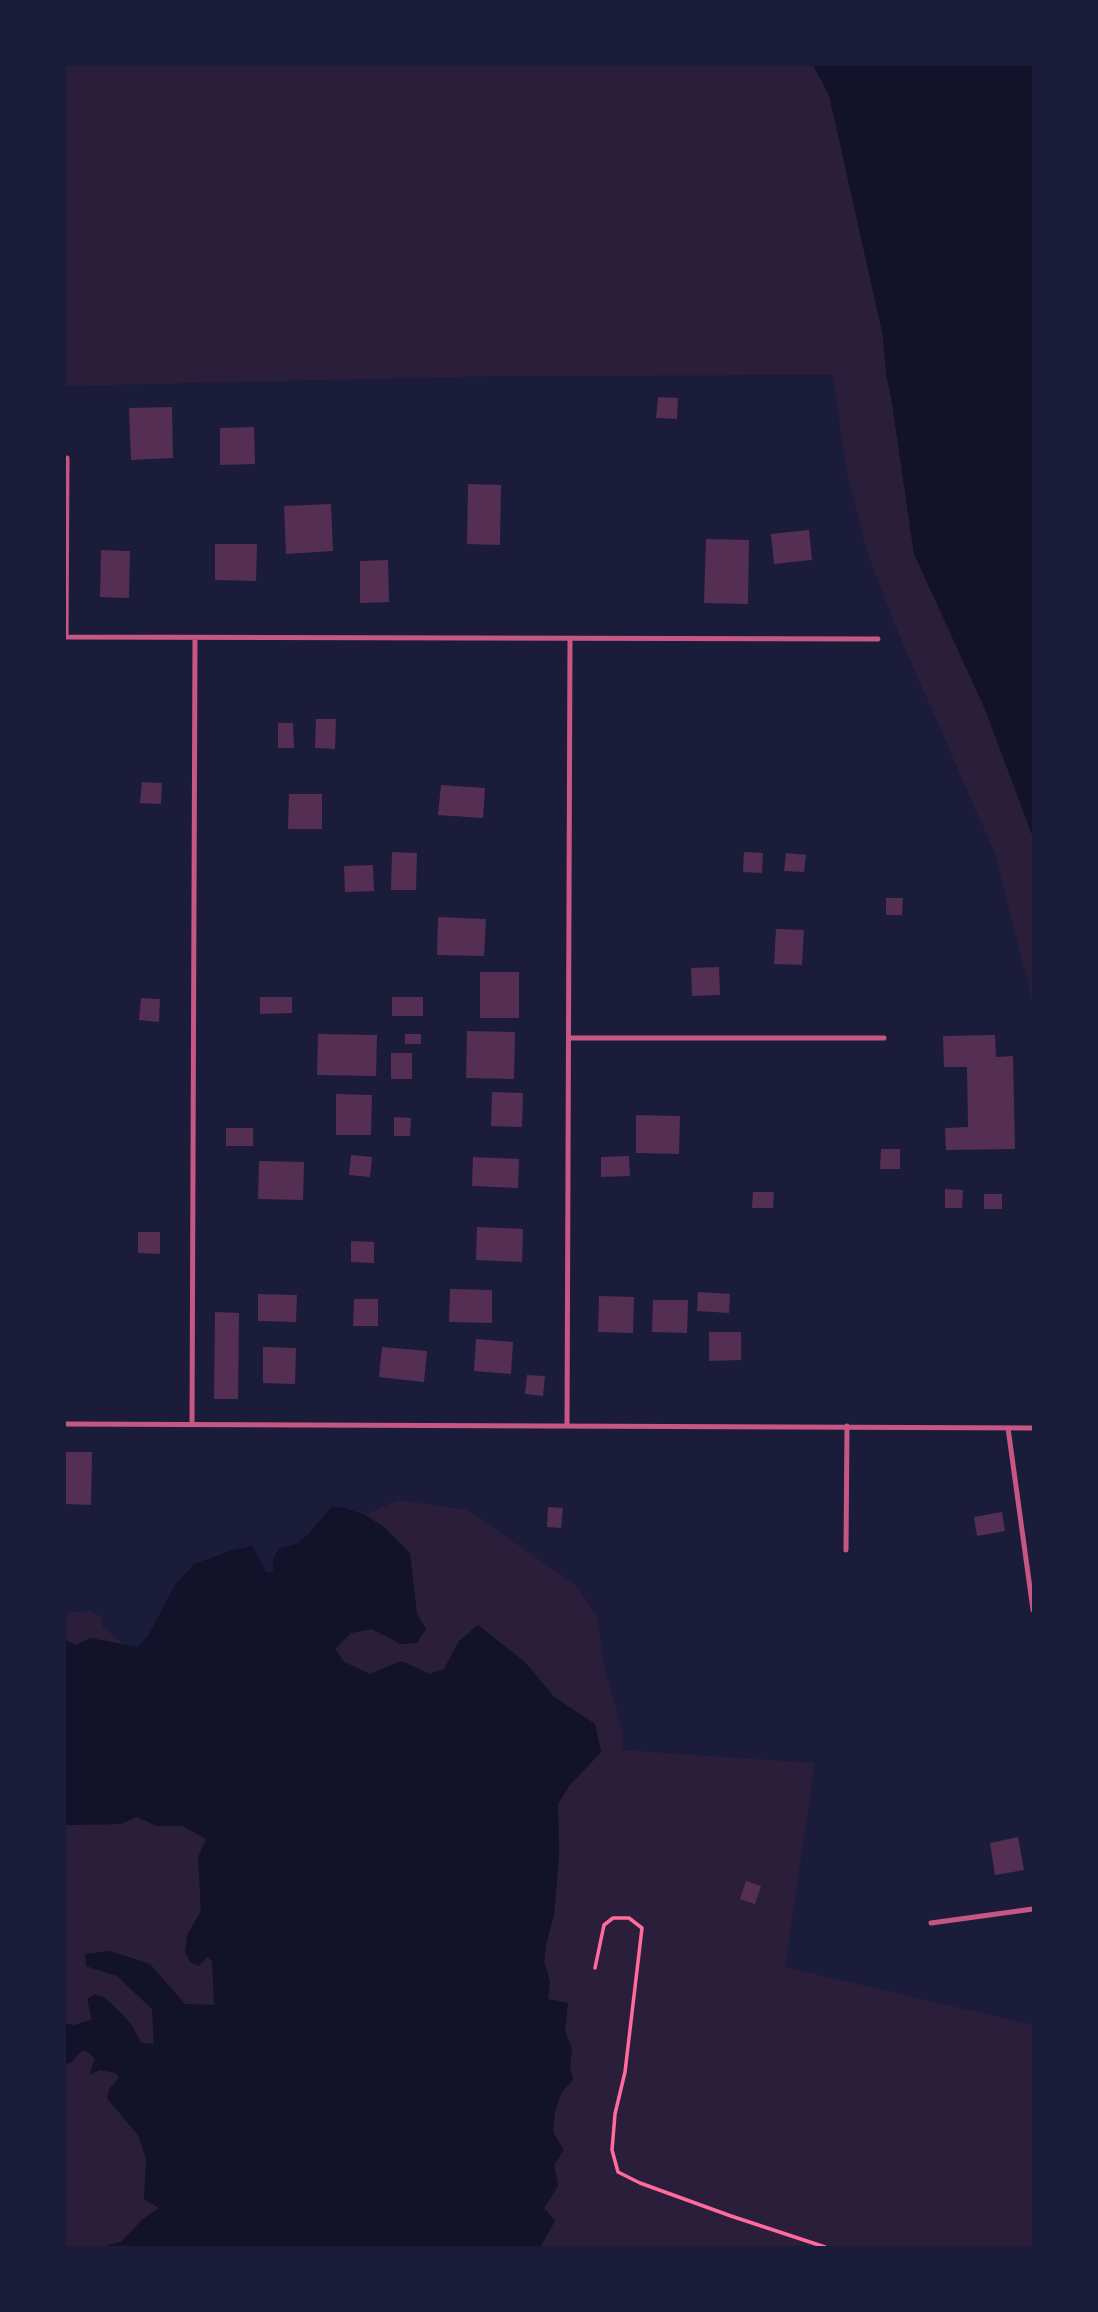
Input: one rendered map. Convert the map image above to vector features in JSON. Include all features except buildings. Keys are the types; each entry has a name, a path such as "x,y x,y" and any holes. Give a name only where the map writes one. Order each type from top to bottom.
{"lane":[{"path":"67,458 66,637 878,639"},
{"path":"192,1425 195,638"},
{"path":"567,1425 570,638"},
{"path":"569,1038 884,1038"},
{"path":"65,1424 1033,1428"},
{"path":"846,1550 847,1426"},
{"path":"1008,1429 1033,1610"},
{"path":"931,1923 1033,1909"}],"path":[{"path":"595,1968 604,1925 613,1918 629,1918 642,1927 625,2072 615,2114 612,2150 618,2172 640,2183 730,2216 825,2247"}],"shaded area":[{"path":"65,65 813,65 829,95 883,336 886,374 914,553 985,709 1033,837 1033,1003 995,854 894,623 866,548 846,469 833,375 501,376 65,386"},
{"path":"813,65 1033,65 1033,837 985,709 914,554 886,374 883,336 829,95"},
{"path":"399,1500 467,1510 576,1585 597,1616 604,1665 623,1734 622,1750 815,1763 785,1967 1033,2025 1033,2247 540,2247 555,2221 544,2208 558,2186 554,2165 563,2150 553,2133 555,2111 562,2092 573,2080 570,2067 572,2049 565,2031 568,2004 548,1999 550,1981 544,1962 554,1915 559,1855 558,1804 569,1786 601,1752 595,1724 554,1697 525,1662 459,1641 444,1669 430,1674 401,1661 370,1674 344,1662 335,1649 351,1633 372,1629 401,1644 417,1643 415,1599 384,1527 365,1515"},
{"path":"331,1507 345,1508 365,1515 384,1527 410,1553 417,1614 426,1629 417,1643 401,1644 372,1629 351,1633 335,1649 344,1662 370,1674 401,1661 430,1674 444,1669 459,1641 478,1625 525,1662 554,1697 595,1724 601,1752 569,1786 558,1804 559,1855 554,1915 544,1962 550,1981 548,1999 568,2003 565,2031 572,2049 570,2067 573,2080 562,2092 555,2111 553,2132 564,2150 554,2165 558,2186 544,2208 555,2221 540,2247 103,2247 121,2242 142,2220 159,2208 144,2199 146,2159 138,2135 107,2098 110,2088 119,2077 116,2073 100,2070 89,2075 95,2059 86,2050 65,2065 65,2024 74,2025 92,2020 87,1999 95,1994 105,1998 119,2011 131,2024 141,2043 154,2044 152,2009 117,1976 86,1966 85,1954 110,1951 150,1964 185,2004 214,2005 212,1961 207,1957 199,1966 190,1962 185,1952 187,1935 201,1911 198,1857 206,1839 183,1826 157,1826 137,1817 120,1824 65,1825 65,1640 76,1645 90,1638 138,1647 148,1636 175,1585 194,1564 252,1546 266,1572 273,1572 273,1559 279,1548 296,1544 308,1535"},
{"path":"91,1611 101,1617 103,1628 129,1647 90,1638 76,1645 65,1640 65,1613"},
{"path":"137,1817 157,1826 183,1826 207,1839 199,1871 201,1911 187,1935 212,1961 215,2005 185,2004 150,1964 110,1951 86,1966 117,1976 152,2009 154,2044 141,2043 131,2024 91,2012 92,2019 74,2025 65,2024 65,1825 120,1824"},
{"path":"86,2050 95,2059 89,2075 100,2070 116,2073 120,2078 110,2088 107,2098 138,2135 147,2159 144,2199 159,2208 142,2220 121,2242 103,2247 65,2247 65,2065"}]}
